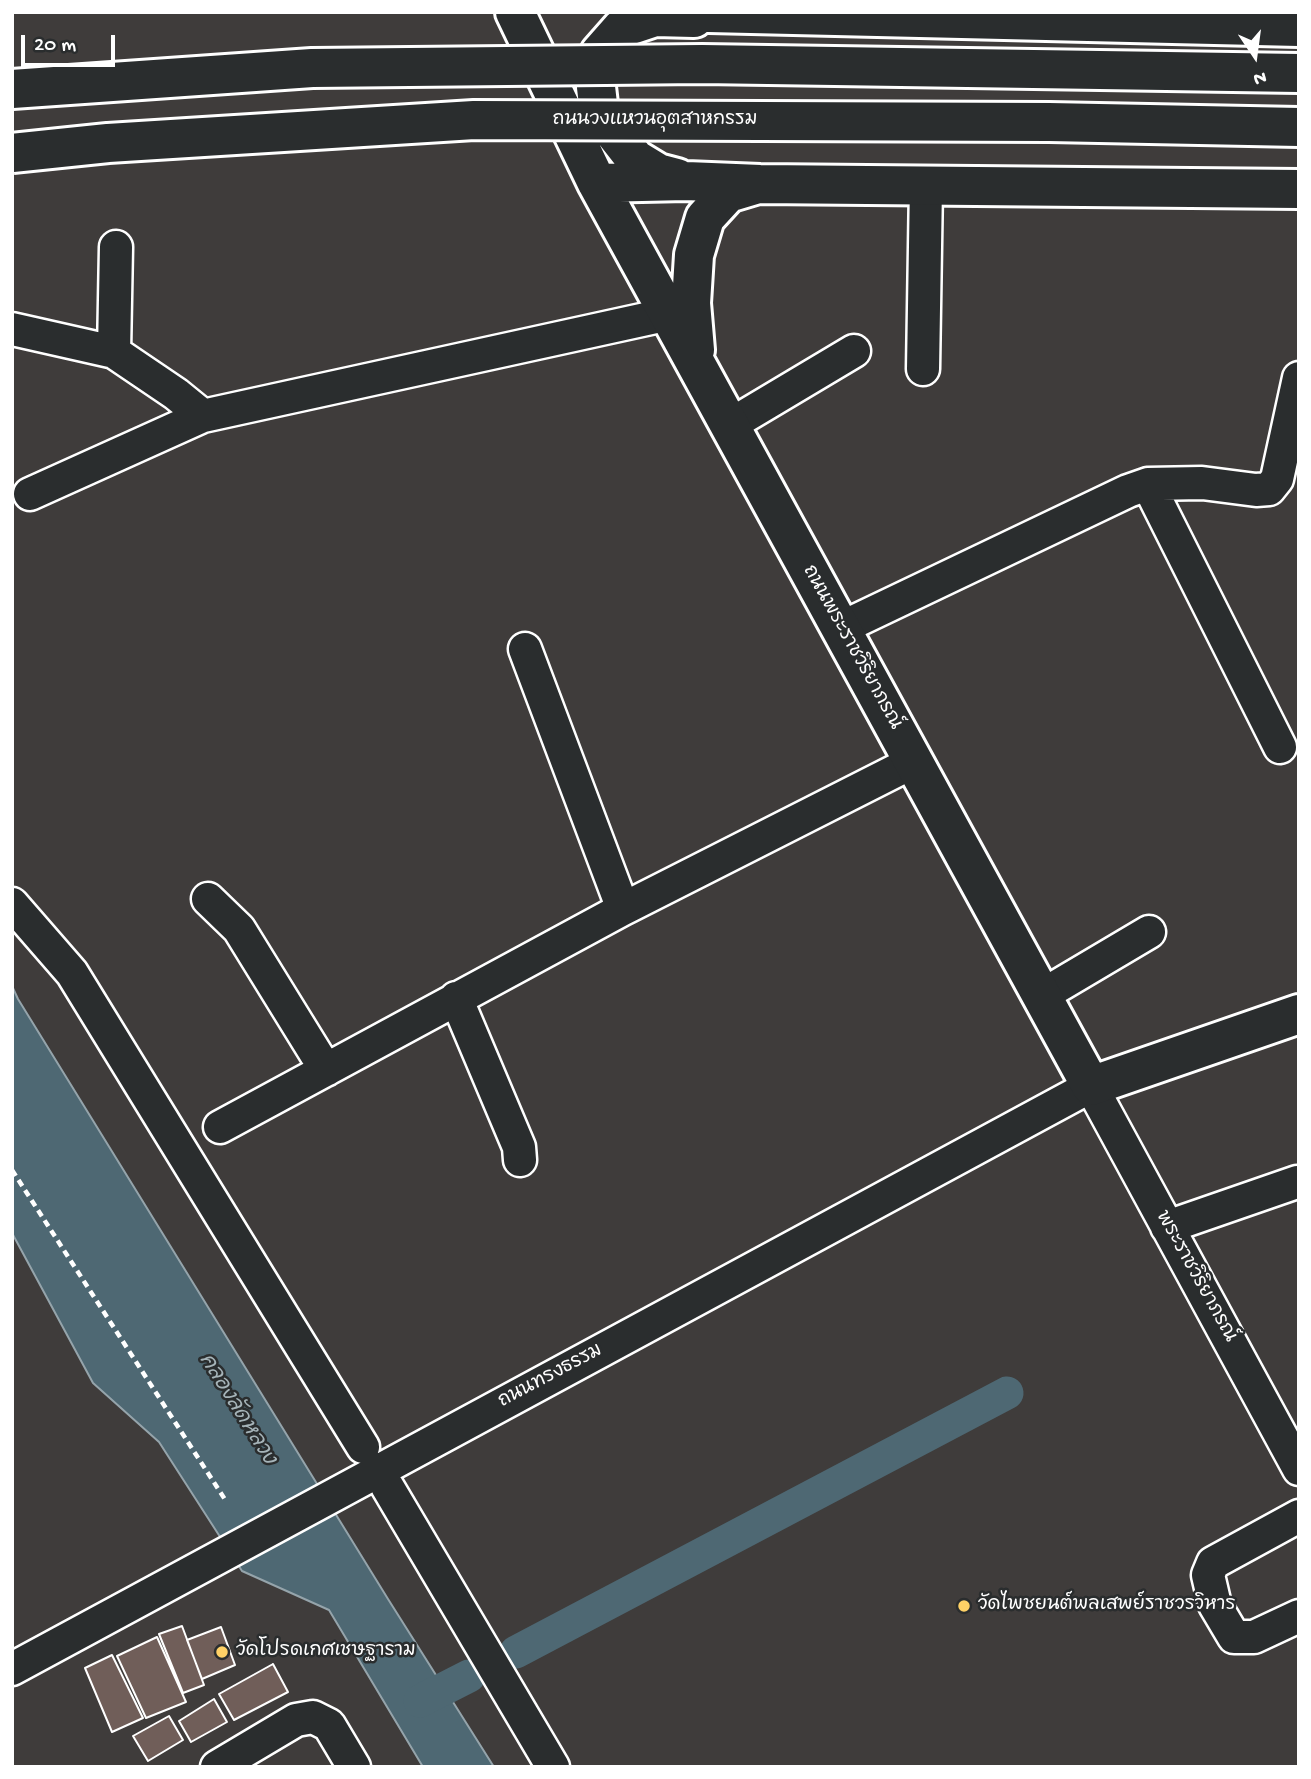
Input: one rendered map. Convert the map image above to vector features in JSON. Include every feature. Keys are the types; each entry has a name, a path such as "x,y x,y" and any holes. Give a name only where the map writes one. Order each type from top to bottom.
{"main road":[{"name":"ถนนพระราชวิริยาภรณ์","path":"515,12 597,183 1091,1086"},
{"path":"667,12 1299,27"},
{"path":"686,181 658,173 635,159 599,113 596,88 600,53 622,28 655,17 783,15"},
{"path":"12,89 312,68 702,64 1299,74"},
{"name":"ถนนวงแหวนอุตสาหกรรม","path":"12,153 108,143 474,120 1049,122 1299,127"},
{"path":"597,183 686,181 1299,189"},
{"path":"696,363 691,303 694,255 705,218 728,194 760,184"},
{"path":"1091,1086 1299,1014"}],"street":[{"path":"923,369 926,185"},
{"path":"114,352 116,247"},
{"path":"30,494 203,416 669,313"},
{"path":"12,329 114,352 203,416"},
{"path":"730,425 854,351"},
{"path":"841,628 1128,491 1148,484 1202,483 1256,490 1269,489 1277,480 1299,378"},
{"path":"1148,484 1280,747"},
{"path":"524,649 624,909"},
{"path":"220,1127 624,909 913,762"},
{"path":"208,899 239,929 326,1070"},
{"path":"12,904 72,973 553,1767"},
{"path":"1041,996 1149,932"},
{"path":"456,998 520,1147 520,1160"},
{"name":"ถนนทรงธรรม","path":"12,1670 372,1470 1091,1086"},
{"name":"พระราชวิริยาภรณ์","path":"1091,1086 1299,1469"},
{"path":"1167,1227 1297,1182"},
{"path":"1299,1516 1213,1563 1208,1575 1215,1605 1234,1637 1254,1637 1299,1616"},
{"path":"217,1767 296,1720 313,1717 329,1725 354,1767"}],"path":[{"path":"12,1170 226,1501"}],"water":[{"name":"คลองลัดหลวง","path":"12,986 494,1767 423,1767 329,1610 242,1571 159,1442 93,1383 12,1233"}],"building":[{"path":"182,1626 204,1685 183,1693 159,1634"},
{"path":"221,1627 235,1665 202,1679 187,1640"},
{"path":"157,1637 186,1702 146,1718 117,1656"},
{"path":"112,1655 143,1718 112,1732 85,1668"},
{"path":"273,1664 288,1692 234,1720 219,1694"},
{"path":"214,1699 227,1722 191,1742 179,1721"},
{"path":"169,1716 183,1740 148,1761 133,1736"}],"waterway":[{"path":"516,1652 1007,1393"},
{"path":"420,1701 469,1676"}],"place":[{"name":"วัดไพชยนต์พลเสพย์ราชวรวิหาร","path":"964,1606"},
{"name":"วัดโปรดเกศเชษฐาราม","path":"222,1652"}]}
